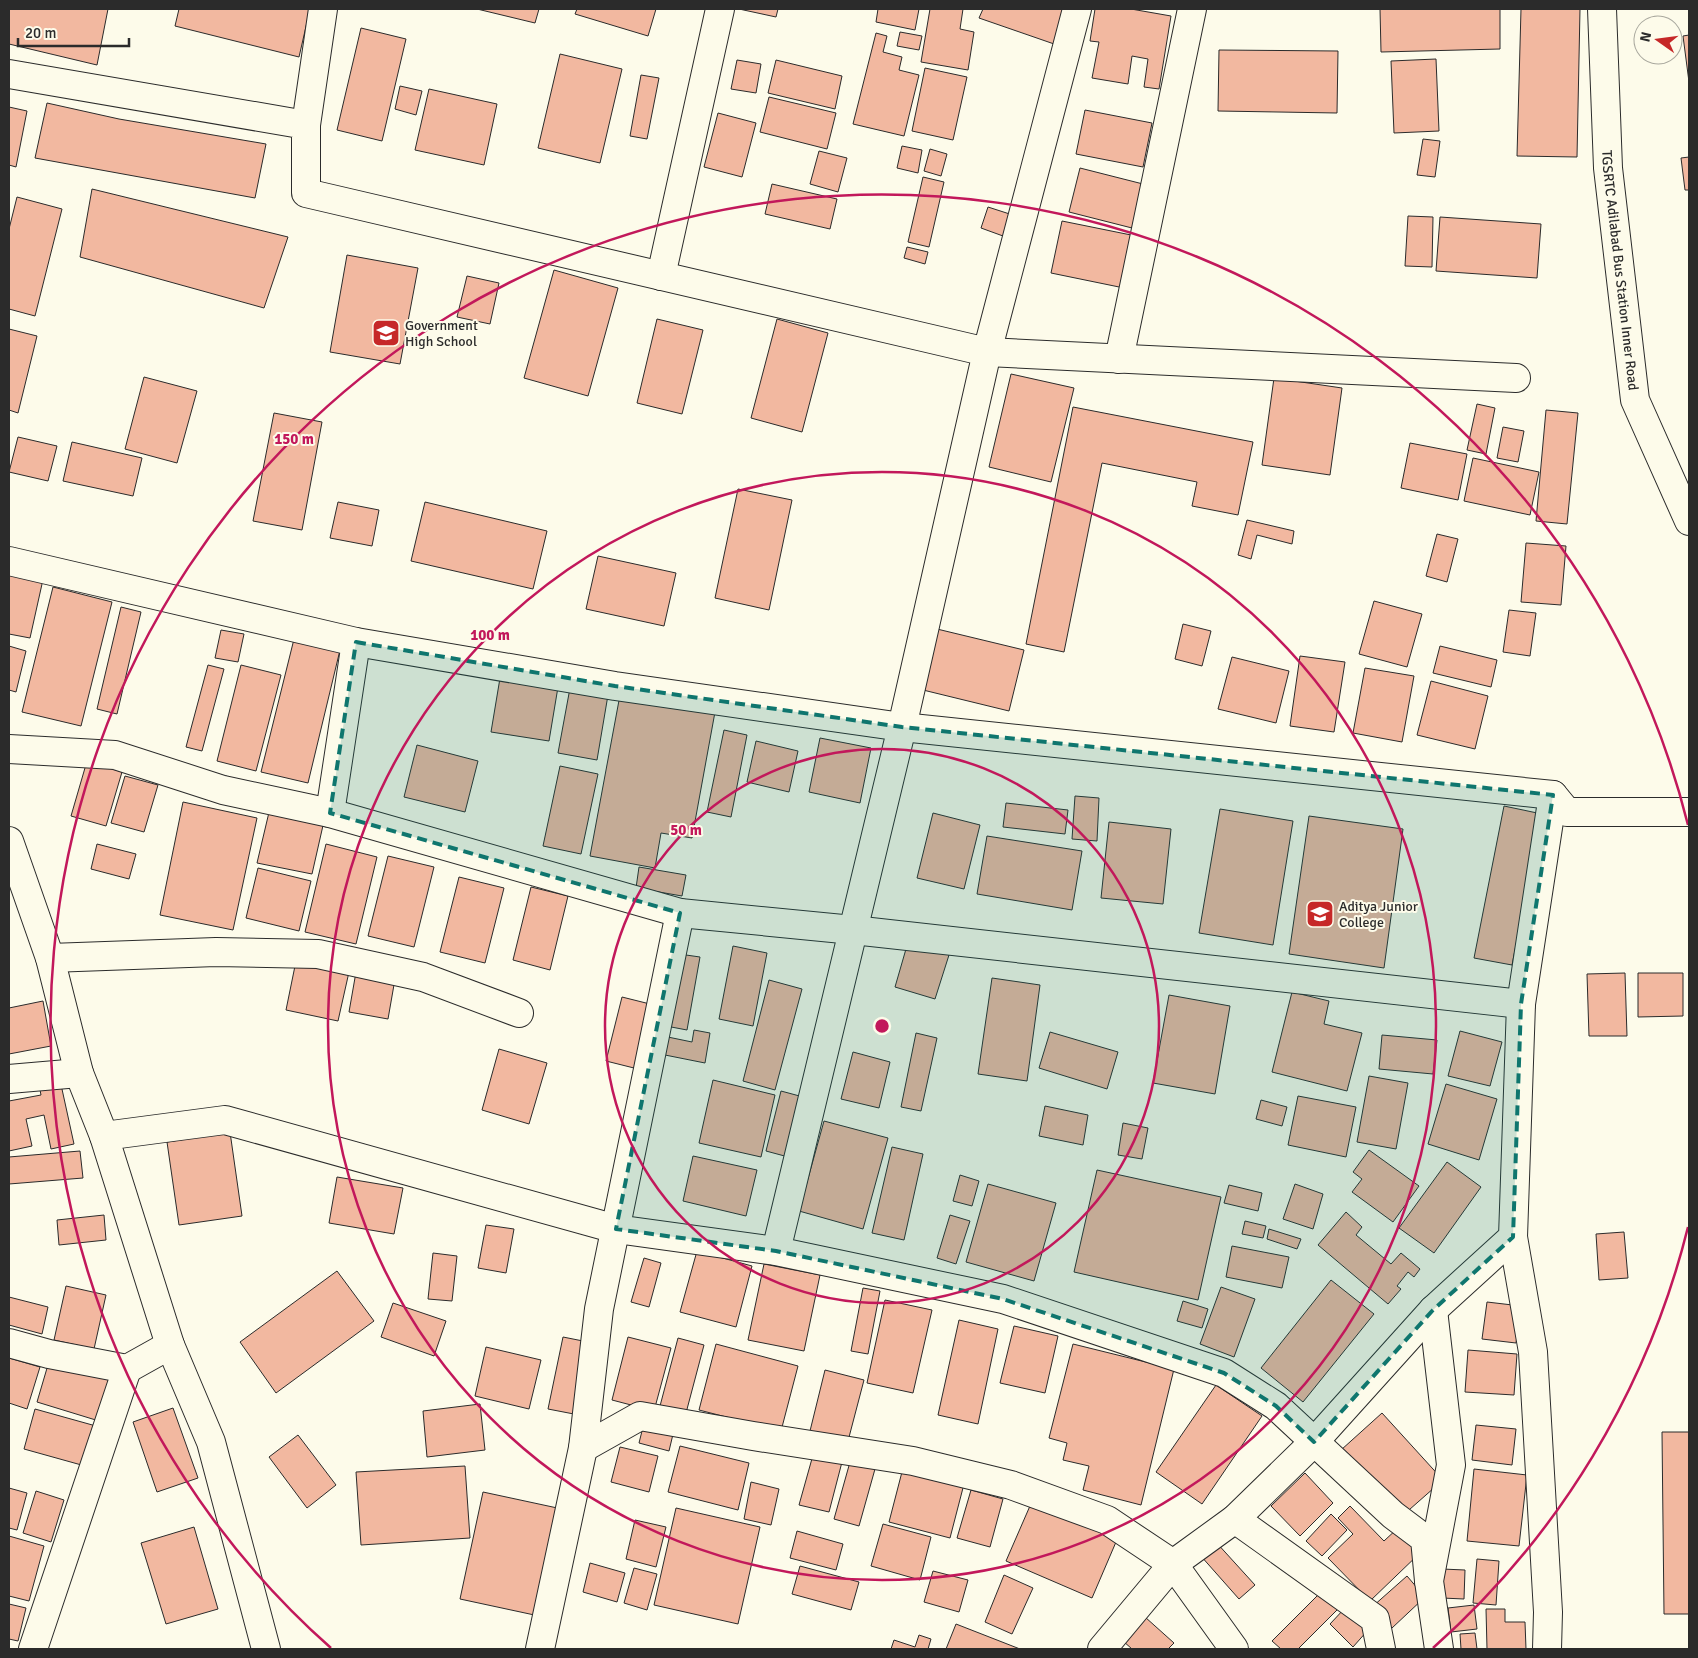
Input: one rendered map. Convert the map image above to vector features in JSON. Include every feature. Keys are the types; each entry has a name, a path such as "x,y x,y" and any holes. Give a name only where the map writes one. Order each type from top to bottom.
{"street":[{"path":"323,9 306,125 306,193 987,352 1516,378"},
{"path":"661,276 720,9"},
{"path":"776,1251 902,727 987,352 1077,9"},
{"path":"1119,359 1192,9"},
{"name":"TGSRTC Adilabad Bus Station Inner Road","path":"1602,9 1608,168 1635,400 1689,521"},
{"path":"9,74 306,125"},
{"path":"9,561 356,642 615,686 902,727 1553,795 1567,812 1689,812"},
{"path":"330,813 356,642"},
{"path":"9,749 115,755 223,790 330,813 680,913 853,930 1521,1004"},
{"path":"1547,1649 1548,1612 1533,1352 1513,1237 1521,1004 1553,795"},
{"path":"9,841 50,958 79,1073 104,1136 170,1345 211,1442 266,1649"},
{"path":"540,1649 583,1448 599,1309 680,913"},
{"path":"50,958 216,952 318,954 423,977 519,1013"},
{"path":"9,1079 79,1073"},
{"path":"104,1136 225,1120 616,1229 776,1251 1003,1298 1224,1374 1276,1406 1393,1516 1425,1539 1439,1649"},
{"path":"1102,1649 1173,1564 1235,1519 1314,1442 1433,1310 1513,1237"},
{"path":"1429,1581 1451,1465 1433,1310"},
{"path":"9,1343 49,1354 127,1369 170,1345"},
{"path":"32,1649 127,1369"},
{"path":"583,1448 640,1416 913,1461 1011,1485 1107,1520 1173,1564 1234,1649"},
{"path":"1235,1519 1375,1619 1381,1649"}],"highlighted area":[{"path":"356,642 615,686 902,727 1553,795 1521,1004 1513,1237 1433,1310 1314,1442 1276,1406 1224,1373 1003,1299 776,1251 616,1229 680,913 330,813"}],"building":[{"path":"9,9 108,9 97,65 9,44"},
{"path":"179,9 310,9 299,57 175,26"},
{"path":"477,9 539,9 535,23"},
{"path":"577,9 656,9 648,36 575,14"},
{"path":"739,9 778,9 776,17"},
{"path":"878,9 919,9 915,30 876,22"},
{"path":"930,9 963,9 960,29 974,32 968,70 921,62"},
{"path":"983,9 1070,9 1057,45 979,18"},
{"path":"1095,9 1131,9 1171,16 1159,89 1144,87 1148,59 1132,56 1128,84 1092,78 1099,42 1090,41"},
{"path":"1380,9 1500,9 1500,49 1381,52"},
{"path":"1521,9 1580,9 1577,157 1517,156"},
{"path":"361,28 406,39 382,141 337,130"},
{"path":"900,32 922,36 919,50 897,46"},
{"path":"876,33 887,36 883,52 902,57 899,70 919,75 904,136 853,124"},
{"path":"1689,35 1689,82 1683,36"},
{"path":"1219,50 1338,51 1337,113 1218,111"},
{"path":"560,54 622,69 600,163 538,148"},
{"path":"1436,59 1439,131 1394,133 1391,61"},
{"path":"737,60 761,64 756,93 731,89"},
{"path":"776,60 842,76 835,109 768,93"},
{"path":"925,68 967,77 953,140 912,131"},
{"path":"641,75 659,78 647,139 630,136"},
{"path":"400,86 422,91 416,115 395,109"},
{"path":"429,89 497,104 484,165 415,150"},
{"path":"769,97 836,113 827,149 760,132"},
{"path":"47,103 119,119 266,144 255,198 35,158"},
{"path":"9,107 27,111 16,167 9,165"},
{"path":"1085,110 1152,123 1143,167 1076,154"},
{"path":"718,113 756,123 742,177 704,167"},
{"path":"1423,139 1440,141 1435,177 1417,175"},
{"path":"902,146 922,150 918,173 897,168"},
{"path":"930,149 947,154 941,176 924,171"},
{"path":"819,151 847,158 838,192 810,184"},
{"path":"1689,157 1689,190 1685,190 1681,158"},
{"path":"1080,168 1143,184 1132,228 1069,212"},
{"path":"923,177 944,182 929,247 908,242"},
{"path":"772,184 837,199 830,229 765,214"},
{"path":"92,189 288,237 264,308 80,257"},
{"path":"17,197 62,209 35,316 9,309 9,229"},
{"path":"988,207 1022,218 1014,240 981,228"},
{"path":"1408,216 1433,217 1432,267 1405,266"},
{"path":"1440,217 1541,224 1537,278 1436,271"},
{"path":"1062,221 1136,236 1124,288 1051,273"},
{"path":"907,247 928,252 925,264 904,258"},
{"path":"347,255 418,268 400,364 330,352"},
{"path":"554,270 618,288 588,396 524,378"},
{"path":"467,276 499,283 490,324 457,317"},
{"path":"657,319 703,330 682,414 637,403"},
{"path":"777,319 828,333 802,432 751,418"},
{"path":"9,329 37,336 18,413 9,410"},
{"path":"1011,374 1074,388 1051,482 989,467"},
{"path":"144,377 197,391 177,463 125,449"},
{"path":"1274,378 1342,388 1330,475 1262,465"},
{"path":"1477,404 1495,408 1486,454 1467,450"},
{"path":"1073,407 1253,442 1238,515 1192,506 1197,482 1102,463 1064,652 1026,644"},
{"path":"1546,410 1578,413 1567,524 1536,521"},
{"path":"274,413 322,422 302,530 253,521"},
{"path":"1503,427 1524,431 1518,462 1497,458"},
{"path":"18,437 57,446 48,481 9,472"},
{"path":"72,442 142,458 133,496 63,481"},
{"path":"1410,443 1467,454 1458,500 1401,488"},
{"path":"1473,458 1539,472 1530,515 1464,501"},
{"path":"738,489 792,500 769,610 715,598"},
{"path":"338,502 379,510 372,546 330,538"},
{"path":"425,502 547,531 533,589 411,561"},
{"path":"1247,520 1294,531 1292,544 1257,535 1251,559 1238,555"},
{"path":"1437,534 1458,539 1447,582 1426,576"},
{"path":"1526,543 1566,546 1561,605 1521,602"},
{"path":"598,556 676,573 664,626 586,609"},
{"path":"9,568 44,575 30,638 9,634"},
{"path":"53,587 112,602 81,726 22,712"},
{"path":"1374,601 1422,614 1407,667 1359,654"},
{"path":"121,607 141,612 117,714 97,709"},
{"path":"1509,610 1536,613 1530,656 1503,652"},
{"path":"1183,624 1211,631 1202,666 1175,659"},
{"path":"937,629 1024,650 1009,711 923,690"},
{"path":"221,630 244,634 238,662 215,658"},
{"path":"294,639 340,650 308,783 261,772"},
{"path":"9,646 26,651 16,692 9,690"},
{"path":"1440,646 1497,660 1491,687 1433,673"},
{"path":"1300,656 1345,662 1334,732 1290,726"},
{"path":"1232,657 1289,671 1276,723 1218,709"},
{"path":"208,665 224,669 202,751 186,747"},
{"path":"241,665 281,675 256,771 217,761"},
{"path":"1365,668 1414,676 1402,742 1353,733"},
{"path":"500,678 558,687 549,741 491,732"},
{"path":"1431,681 1488,696 1475,749 1417,735"},
{"path":"570,688 608,695 597,760 558,753"},
{"path":"620,695 715,712 692,838 661,833 655,868 590,856"},
{"path":"724,730 747,735 731,817 707,812"},
{"path":"820,738 871,748 860,803 809,792"},
{"path":"756,741 798,751 789,792 747,782"},
{"path":"417,745 478,761 465,812 404,797"},
{"path":"87,761 122,772 106,826 71,816"},
{"path":"560,766 598,774 581,854 543,846"},
{"path":"125,776 158,785 144,832 111,823"},
{"path":"1075,796 1099,798 1097,841 1072,839"},
{"path":"183,802 257,818 233,930 160,915"},
{"path":"1006,803 1068,810 1065,834 1003,827"},
{"path":"1504,806 1542,814 1512,965 1474,958"},
{"path":"270,808 324,821 312,874 257,863"},
{"path":"1220,809 1293,821 1273,945 1199,933"},
{"path":"933,813 980,825 964,889 917,878"},
{"path":"1309,816 1403,829 1384,968 1289,954"},
{"path":"1109,822 1171,829 1163,904 1101,898"},
{"path":"987,836 1082,851 1072,910 977,894"},
{"path":"97,844 136,854 129,879 91,869"},
{"path":"326,844 377,857 356,944 305,932"},
{"path":"388,856 434,867 414,947 368,936"},
{"path":"639,867 686,875 682,896 636,888"},
{"path":"258,868 311,881 299,931 246,918"},
{"path":"459,877 504,888 485,963 440,952"},
{"path":"531,887 568,896 550,970 513,960"},
{"path":"908,942 949,955 935,999 895,987"},
{"path":"733,946 767,953 753,1026 719,1019"},
{"path":"679,954 700,957 687,1030 666,1026"},
{"path":"296,961 349,972 338,1021 286,1010"},
{"path":"356,972 395,979 388,1019 349,1012"},
{"path":"1625,973 1627,1036 1589,1036 1587,974"},
{"path":"1638,973 1683,973 1683,1016 1638,1017"},
{"path":"992,978 1040,985 1027,1081 978,1074"},
{"path":"769,980 802,989 775,1090 743,1081"},
{"path":"1292,992 1329,1001 1324,1024 1362,1033 1347,1091 1272,1072"},
{"path":"1169,995 1230,1006 1215,1094 1153,1083"},
{"path":"622,997 658,1006 642,1070 606,1061"},
{"path":"43,1001 51,1046 9,1054 9,1008"},
{"path":"694,1030 710,1033 705,1063 660,1054 663,1036 692,1042"},
{"path":"1460,1031 1502,1042 1490,1086 1448,1076"},
{"path":"1050,1032 1118,1052 1107,1089 1039,1068"},
{"path":"916,1033 937,1038 921,1111 901,1107"},
{"path":"1382,1035 1437,1040 1433,1074 1379,1069"},
{"path":"499,1049 547,1063 529,1124 482,1110"},
{"path":"853,1052 890,1062 879,1108 841,1099"},
{"path":"1369,1076 1408,1083 1396,1149 1357,1142"},
{"path":"60,1080 74,1144 51,1149 44,1115 26,1119 32,1146 9,1151 9,1101 41,1095 39,1085"},
{"path":"713,1080 775,1095 761,1157 699,1143"},
{"path":"1446,1084 1497,1099 1479,1160 1428,1144"},
{"path":"781,1091 807,1098 792,1158 766,1151"},
{"path":"1298,1096 1356,1107 1346,1157 1288,1145"},
{"path":"1261,1100 1287,1107 1282,1126 1256,1119"},
{"path":"1045,1106 1088,1115 1083,1145 1039,1136"},
{"path":"824,1121 888,1138 863,1229 799,1211"},
{"path":"1123,1123 1148,1128 1142,1159 1118,1155"},
{"path":"230,1132 242,1216 179,1225 167,1142"},
{"path":"892,1147 923,1154 904,1240 872,1233"},
{"path":"1369,1150 1419,1186 1393,1222 1352,1192 1362,1179 1353,1172"},
{"path":"80,1151 83,1178 9,1184 9,1157"},
{"path":"693,1156 757,1170 746,1216 683,1201"},
{"path":"1447,1162 1481,1187 1434,1253 1399,1228"},
{"path":"1097,1170 1221,1197 1198,1300 1074,1272"},
{"path":"960,1175 979,1181 972,1206 953,1201"},
{"path":"337,1177 403,1188 394,1234 329,1223"},
{"path":"988,1184 1056,1203 1034,1281 966,1262"},
{"path":"1295,1184 1323,1194 1313,1229 1283,1219"},
{"path":"1229,1185 1262,1193 1258,1211 1224,1203"},
{"path":"1346,1212 1362,1227 1356,1235 1391,1264 1401,1253 1420,1269 1414,1277 1408,1272 1397,1286 1401,1289 1388,1304 1318,1245"},
{"path":"104,1215 106,1240 59,1245 57,1220"},
{"path":"950,1215 970,1221 956,1264 937,1258"},
{"path":"1245,1221 1266,1226 1263,1238 1242,1234"},
{"path":"486,1225 514,1229 506,1273 478,1268"},
{"path":"1269,1229 1301,1239 1297,1249 1267,1239"},
{"path":"1624,1232 1628,1278 1599,1280 1596,1234"},
{"path":"1232,1246 1289,1257 1282,1288 1226,1277"},
{"path":"697,1251 752,1266 736,1327 680,1312"},
{"path":"433,1253 457,1256 452,1301 428,1299"},
{"path":"644,1258 661,1263 649,1307 631,1302"},
{"path":"764,1264 820,1275 804,1351 748,1340"},
{"path":"337,1271 374,1321 276,1393 240,1342"},
{"path":"1331,1280 1374,1314 1303,1402 1261,1368"},
{"path":"66,1286 106,1295 94,1349 54,1340"},
{"path":"1221,1287 1255,1299 1234,1357 1200,1344"},
{"path":"863,1288 880,1291 868,1354 851,1351"},
{"path":"9,1297 48,1307 42,1334 9,1325"},
{"path":"885,1300 932,1310 913,1393 867,1383"},
{"path":"1183,1301 1208,1309 1202,1328 1177,1321"},
{"path":"1487,1302 1521,1306 1516,1343 1482,1339"},
{"path":"393,1303 446,1321 434,1356 381,1337"},
{"path":"959,1320 998,1329 978,1424 938,1415"},
{"path":"1014,1326 1058,1336 1045,1393 1000,1383"},
{"path":"563,1337 593,1343 579,1415 548,1409"},
{"path":"628,1337 671,1348 654,1411 612,1400"},
{"path":"678,1338 704,1345 686,1413 660,1406"},
{"path":"716,1344 798,1366 781,1431 699,1410"},
{"path":"1073,1344 1174,1369 1141,1505 1083,1490 1089,1466 1063,1460 1067,1443 1049,1438"},
{"path":"486,1347 541,1360 529,1409 475,1396"},
{"path":"1468,1350 1517,1354 1514,1395 1465,1392"},
{"path":"9,1358 40,1367 27,1409 9,1403"},
{"path":"50,1358 112,1378 99,1421 37,1402"},
{"path":"825,1370 864,1380 848,1441 810,1431"},
{"path":"1216,1385 1262,1416 1202,1504 1156,1472"},
{"path":"480,1404 485,1450 427,1457 423,1411"},
{"path":"173,1408 198,1478 157,1492 133,1422"},
{"path":"35,1409 96,1426 85,1466 24,1449"},
{"path":"1382,1413 1443,1480 1401,1517 1341,1450"},
{"path":"644,1423 674,1430 669,1451 639,1443"},
{"path":"1476,1425 1516,1429 1512,1465 1472,1460"},
{"path":"1662,1432 1689,1432 1689,1614 1664,1614"},
{"path":"298,1435 336,1485 307,1508 269,1457"},
{"path":"680,1446 749,1463 738,1510 668,1492"},
{"path":"620,1447 658,1456 649,1492 611,1482"},
{"path":"813,1455 842,1462 829,1512 799,1505"},
{"path":"850,1462 875,1469 859,1526 834,1519"},
{"path":"465,1466 470,1538 361,1545 356,1472"},
{"path":"903,1468 964,1484 950,1538 889,1522"},
{"path":"1474,1469 1527,1475 1519,1546 1467,1541"},
{"path":"1305,1473 1333,1503 1300,1536 1271,1506"},
{"path":"751,1482 779,1489 771,1525 744,1519"},
{"path":"9,1488 27,1493 17,1530 9,1528"},
{"path":"971,1490 1003,1499 990,1547 957,1538"},
{"path":"36,1491 64,1500 51,1542 23,1533"},
{"path":"483,1492 562,1509 539,1616 460,1599"},
{"path":"1033,1499 1119,1535 1092,1598 1006,1561"},
{"path":"1350,1506 1384,1541 1399,1527 1422,1551 1370,1601 1328,1558 1353,1534 1338,1518"},
{"path":"676,1508 760,1527 738,1624 654,1605"},
{"path":"1331,1514 1347,1530 1322,1556 1306,1541"},
{"path":"635,1520 666,1527 656,1567 626,1559"},
{"path":"883,1524 931,1537 920,1580 871,1566"},
{"path":"194,1527 218,1609 166,1624 141,1543"},
{"path":"797,1531 843,1544 836,1570 790,1558"},
{"path":"9,1536 44,1546 29,1601 9,1596"},
{"path":"1215,1541 1255,1585 1239,1599 1200,1555"},
{"path":"1477,1559 1499,1561 1496,1605 1473,1603"},
{"path":"590,1563 625,1573 617,1602 583,1592"},
{"path":"800,1566 859,1582 851,1610 792,1594"},
{"path":"634,1568 657,1574 647,1610 624,1603"},
{"path":"1442,1569 1465,1570 1464,1599 1442,1598"},
{"path":"933,1571 968,1580 959,1612 924,1602"},
{"path":"1004,1575 1033,1588 1012,1634 985,1622"},
{"path":"1407,1576 1425,1597 1392,1628 1372,1607"},
{"path":"1324,1589 1341,1606 1298,1649 1281,1649 1272,1641"},
{"path":"9,1604 26,1608 18,1641 9,1639"},
{"path":"1474,1605 1477,1629 1451,1632 1448,1608"},
{"path":"1345,1608 1368,1630 1353,1647 1330,1624"},
{"path":"1486,1609 1505,1609 1505,1622 1525,1622 1526,1649 1487,1649"},
{"path":"1145,1617 1174,1643 1168,1649 1132,1649 1123,1641"},
{"path":"956,1624 1020,1649 946,1649"},
{"path":"1475,1633 1477,1649 1461,1649 1460,1634"},
{"path":"919,1635 931,1639 928,1649 891,1649 894,1640 915,1647"}],"place":[{"name":"Government High School","path":"386,333"},
{"name":"Aditya Junior College","path":"1320,914"}]}
